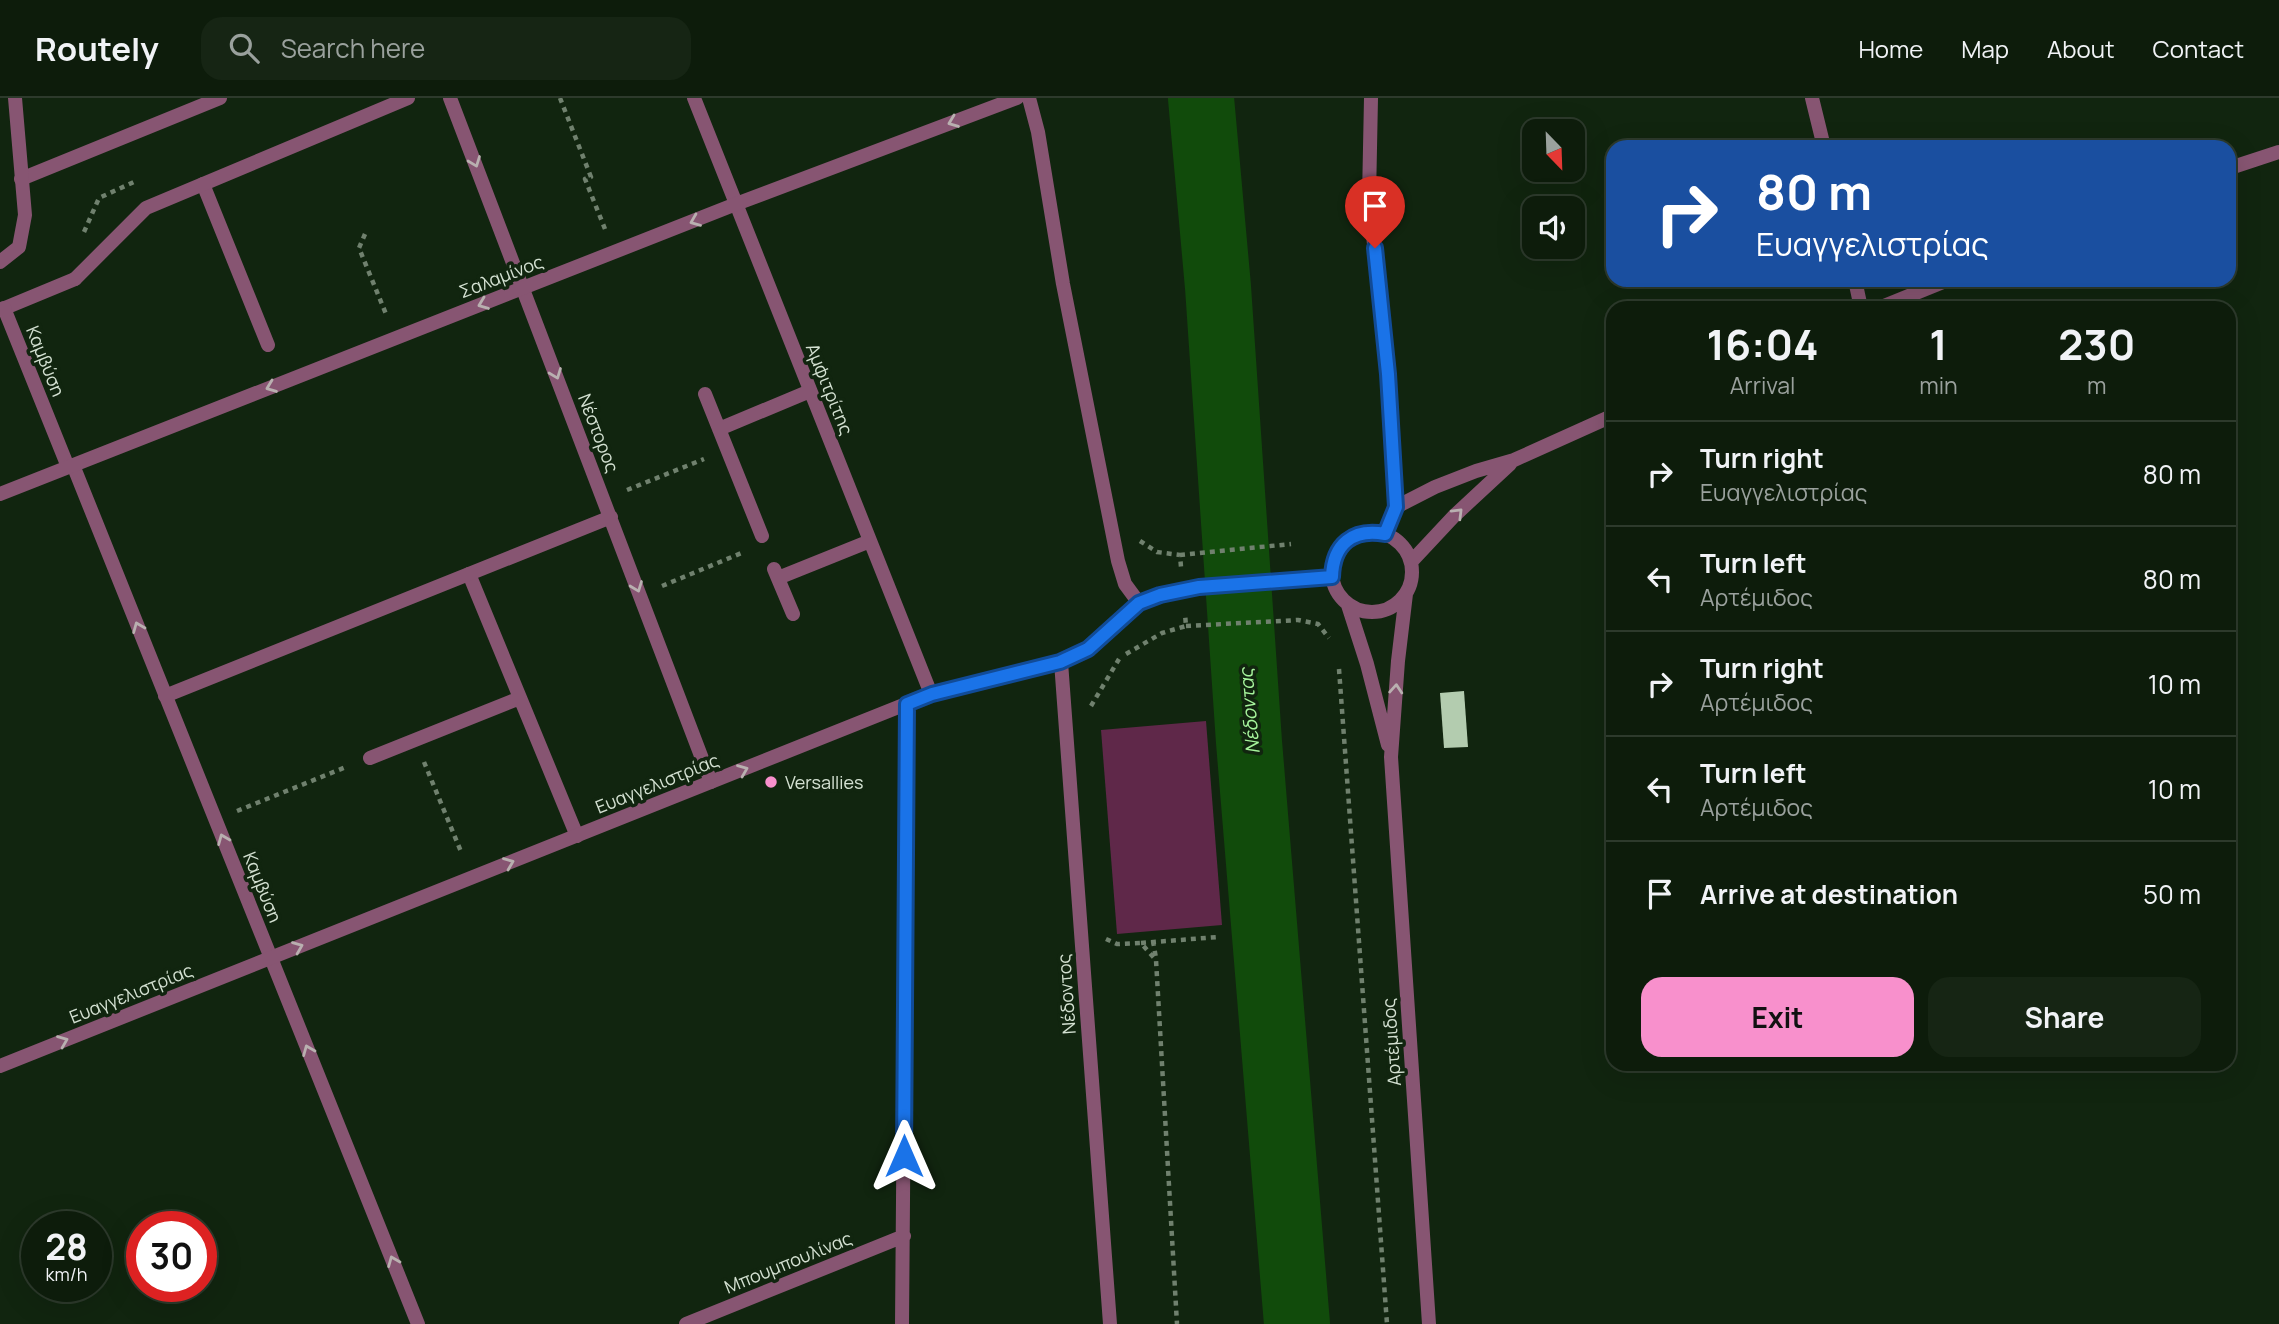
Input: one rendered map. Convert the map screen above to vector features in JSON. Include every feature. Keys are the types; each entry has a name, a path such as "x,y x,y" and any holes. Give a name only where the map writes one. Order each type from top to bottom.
{"street":[{"path":"0,262 19,247 25,215 15,98"},
{"path":"21,179 220,98"},
{"path":"2,309 75,279 146,208 408,98"},
{"name":"Νέστορος","path":"450,98 712,782"},
{"name":"Αμφιτρίτης","path":"694,98 932,694"},
{"name":"Σαλαμίνος","path":"0,494 736,204 1017,98"},
{"path":"1030,98 1063,284 1118,561 1125,584 1139,603"},
{"path":"1371,98 1369,198 1388,374 1396,507 1385,534"},
{"path":"1812,98 1822,140"},
{"path":"2236,166 2279,152"},
{"path":"203,184 268,345"},
{"path":"1896,301 1931,287"},
{"name":"Καμβύση","path":"2,309 71,466 418,1324"},
{"path":"719,429 810,391"},
{"path":"705,394 762,536"},
{"path":"1396,507 1435,487 1514,460 1606,419"},
{"path":"1332,577 1338,551 1347,541 1359,534 1385,534 1406,550 1411,562 1454,516 1514,460"},
{"path":"165,696 611,517"},
{"path":"793,614 776,573 870,541"},
{"name":"Αρτέμιδος","path":"1411,562 1412,579 1406,594 1398,661 1391,757 1429,1324"},
{"path":"469,574 577,836"},
{"name":"Ευαγγελιστρίας","path":"0,1066 932,694 1060,662 1088,649 1139,603 1160,595 1199,587 1332,577"},
{"name":"Αρτέμιδος","path":"1332,577 1337,593 1348,605 1367,664 1391,757"},
{"path":"1348,605 1363,612 1379,612 1394,606 1406,594"},
{"name":"Νέδοντος","path":"1060,662 1110,1324"},
{"path":"370,758 520,698"},
{"path":"902,1324 907,704"},
{"name":"Μπουμπουλίνας","path":"686,1324 904,1236"}],"path":[{"path":"560,98 591,177 585,179 614,253"},
{"path":"365,234 359,248 396,338"},
{"path":"604,500 727,449"},
{"path":"1138,540 1157,552 1180,555 1291,544"},
{"path":"640,595 752,549"},
{"path":"1180,555 1186,626"},
{"path":"1089,710 1121,656 1162,633 1186,626 1298,620 1318,624 1333,642"},
{"path":"1339,666 1387,1324"},
{"path":"415,740 472,878"},
{"path":"215,819 370,758"},
{"path":"1104,938 1117,944 1218,937"},
{"path":"1153,941 1177,1324"},
{"path":"1141,943 1156,960"}],"shaded area":[{"path":"1206,721 1222,925 1117,934 1101,730"}],"building":[{"path":"1464,691 1468,747 1444,748 1440,693"}],"waterway":[{"name":"Νέδoντας","path":"1201,98 1218,287 1249,742 1297,1324"}],"place":[{"name":"Versallies","path":"771,782"}],"route":[{"path":"904,1156 907,704 932,694 1060,662 1088,649 1139,603 1160,595 1199,587 1332,577 1338,551 1347,541 1359,534 1385,534 1396,507 1388,374 1375,248"}]}
